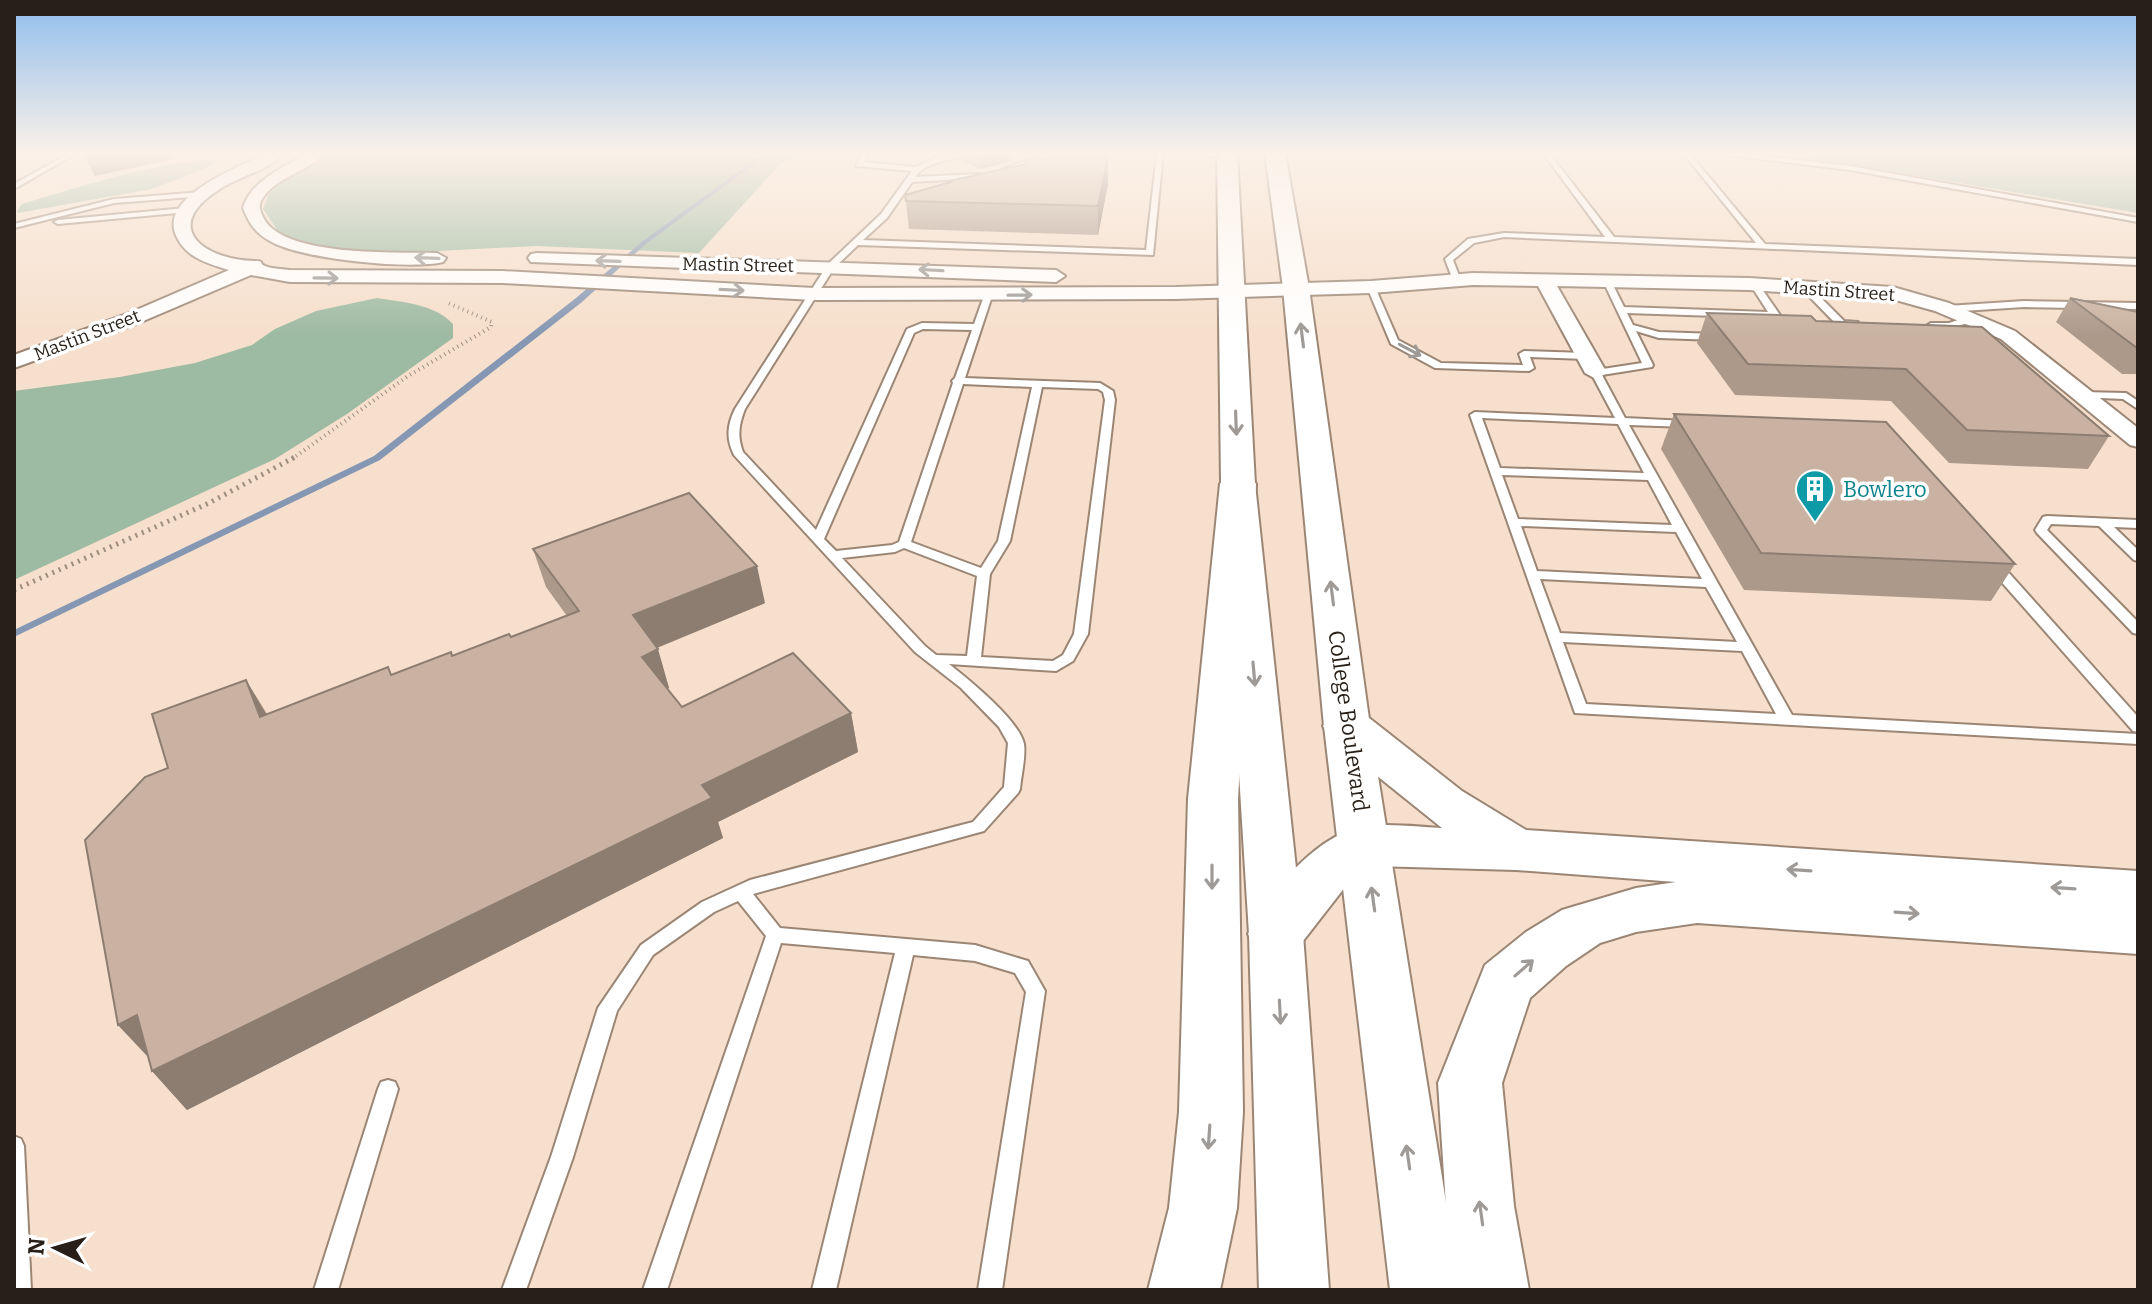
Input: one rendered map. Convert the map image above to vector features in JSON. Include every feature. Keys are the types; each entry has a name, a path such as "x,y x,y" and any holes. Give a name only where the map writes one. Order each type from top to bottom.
{"highway":[{"path":"1184,1290 1203,1208 1211,1112 1213,799 1238,484"},
{"path":"1347,726 1444,804 1516,850"},
{"path":"1276,934 1333,863 1366,846 1516,850 2138,893"},
{"path":"1493,1290 1480,1206 1470,1083 1506,983 1546,949 1582,926 1636,910 1697,901 2138,931"}],"main road":[{"path":"1229,214 1238,484 1276,934 1294,1290"},
{"name":"College Boulevard","path":"1284,214 1296,288 1347,726 1425,1290"}],"street":[{"path":"184,214 182,229 190,246 216,261 248,269"},
{"path":"253,214 255,223 263,230 301,247"},
{"name":"Mastin Street","path":"14,362 134,318 301,247 363,256 831,266 1171,279 1232,289"},
{"name":"Mastin Street","path":"248,269 316,278 468,276 814,294 988,296 1371,287 1544,279 1754,284 1893,293 1947,309 2008,335 2138,440"},
{"path":"1544,279 1591,365"}],"lane":[{"path":"14,227 65,214"},
{"path":"14,227 146,214"},
{"path":"514,1290 562,1157 608,1008 647,950 708,907 741,892 978,827 1012,789 1016,743 1010,733 966,685 920,649 738,453 733,430 740,409 831,266 886,214"},
{"path":"854,242 1150,253 1154,214"},
{"path":"1592,214 1612,240"},
{"path":"1736,214 1763,247"},
{"path":"2097,214 2135,221"},
{"path":"1457,281 1449,259 1471,241 1504,235 2138,262"},
{"path":"1371,287 1394,342 1439,366 1529,368 1524,354 1591,365 1648,365 1607,281"},
{"path":"1623,310 1778,320 1754,284"},
{"path":"1806,288 1841,324 1872,325"},
{"path":"904,544 988,296"},
{"path":"1947,309 2024,304 2138,306"},
{"path":"1919,327 1950,326 1970,319"},
{"path":"818,539 910,331 922,326 976,327"},
{"path":"1631,327 1659,335 1729,337"},
{"path":"1591,365 1787,720"},
{"path":"933,659 1056,666 1068,658 1081,634 1110,400 1108,391 1100,386 957,381"},
{"path":"973,661 984,574 1004,541 1038,384"},
{"path":"2082,395 2126,396 2138,406"},
{"path":"1696,424 1475,415 1580,709 2138,739"},
{"path":"1494,471 1652,477"},
{"path":"2138,524 2047,520 2041,530 2138,630"},
{"path":"1513,522 1681,529"},
{"path":"2102,522 2138,557"},
{"path":"832,555 895,548 904,544 984,574"},
{"path":"1981,550 2138,727"},
{"path":"1532,575 1711,583"},
{"path":"1554,637 1746,647"},
{"path":"741,892 775,935 975,953 1021,967 1036,991 990,1290"},
{"path":"655,1290 775,935"},
{"path":"824,1290 906,946"},
{"path":"326,1290 388,1089"},
{"path":"14,1146 19,1290"}],"path":[{"path":"14,590 209,503 295,457 408,376 491,327 492,322 440,299"}],"green space":[{"path":"266,214 735,214 699,253 536,246 418,252 341,249 296,240 278,231"},
{"path":"377,298 418,305 437,312 453,324 453,338 347,414 275,459 14,580 14,391 195,363 252,345 275,329 316,311"}],"building":[{"path":"2070,298 2138,312 2138,348 2137,348"},
{"path":"1707,313 1811,316 1816,321 1982,327 2109,436 1967,430 1906,369 1748,364"},
{"path":"1674,414 1886,422 2015,564 1761,553"},
{"path":"689,493 757,566 633,615 658,649 642,657 682,707 793,653 851,713 702,785 712,798 152,1071 137,1015 118,1025 85,840 145,777 168,768 152,714 246,680 260,717 388,667 391,675 451,652 452,656 509,634 511,637 579,611 533,549"}],"waterway":[{"path":"14,634 377,458 684,214"}],"place":[{"name":"Bowlero","path":"1815,523"}]}
